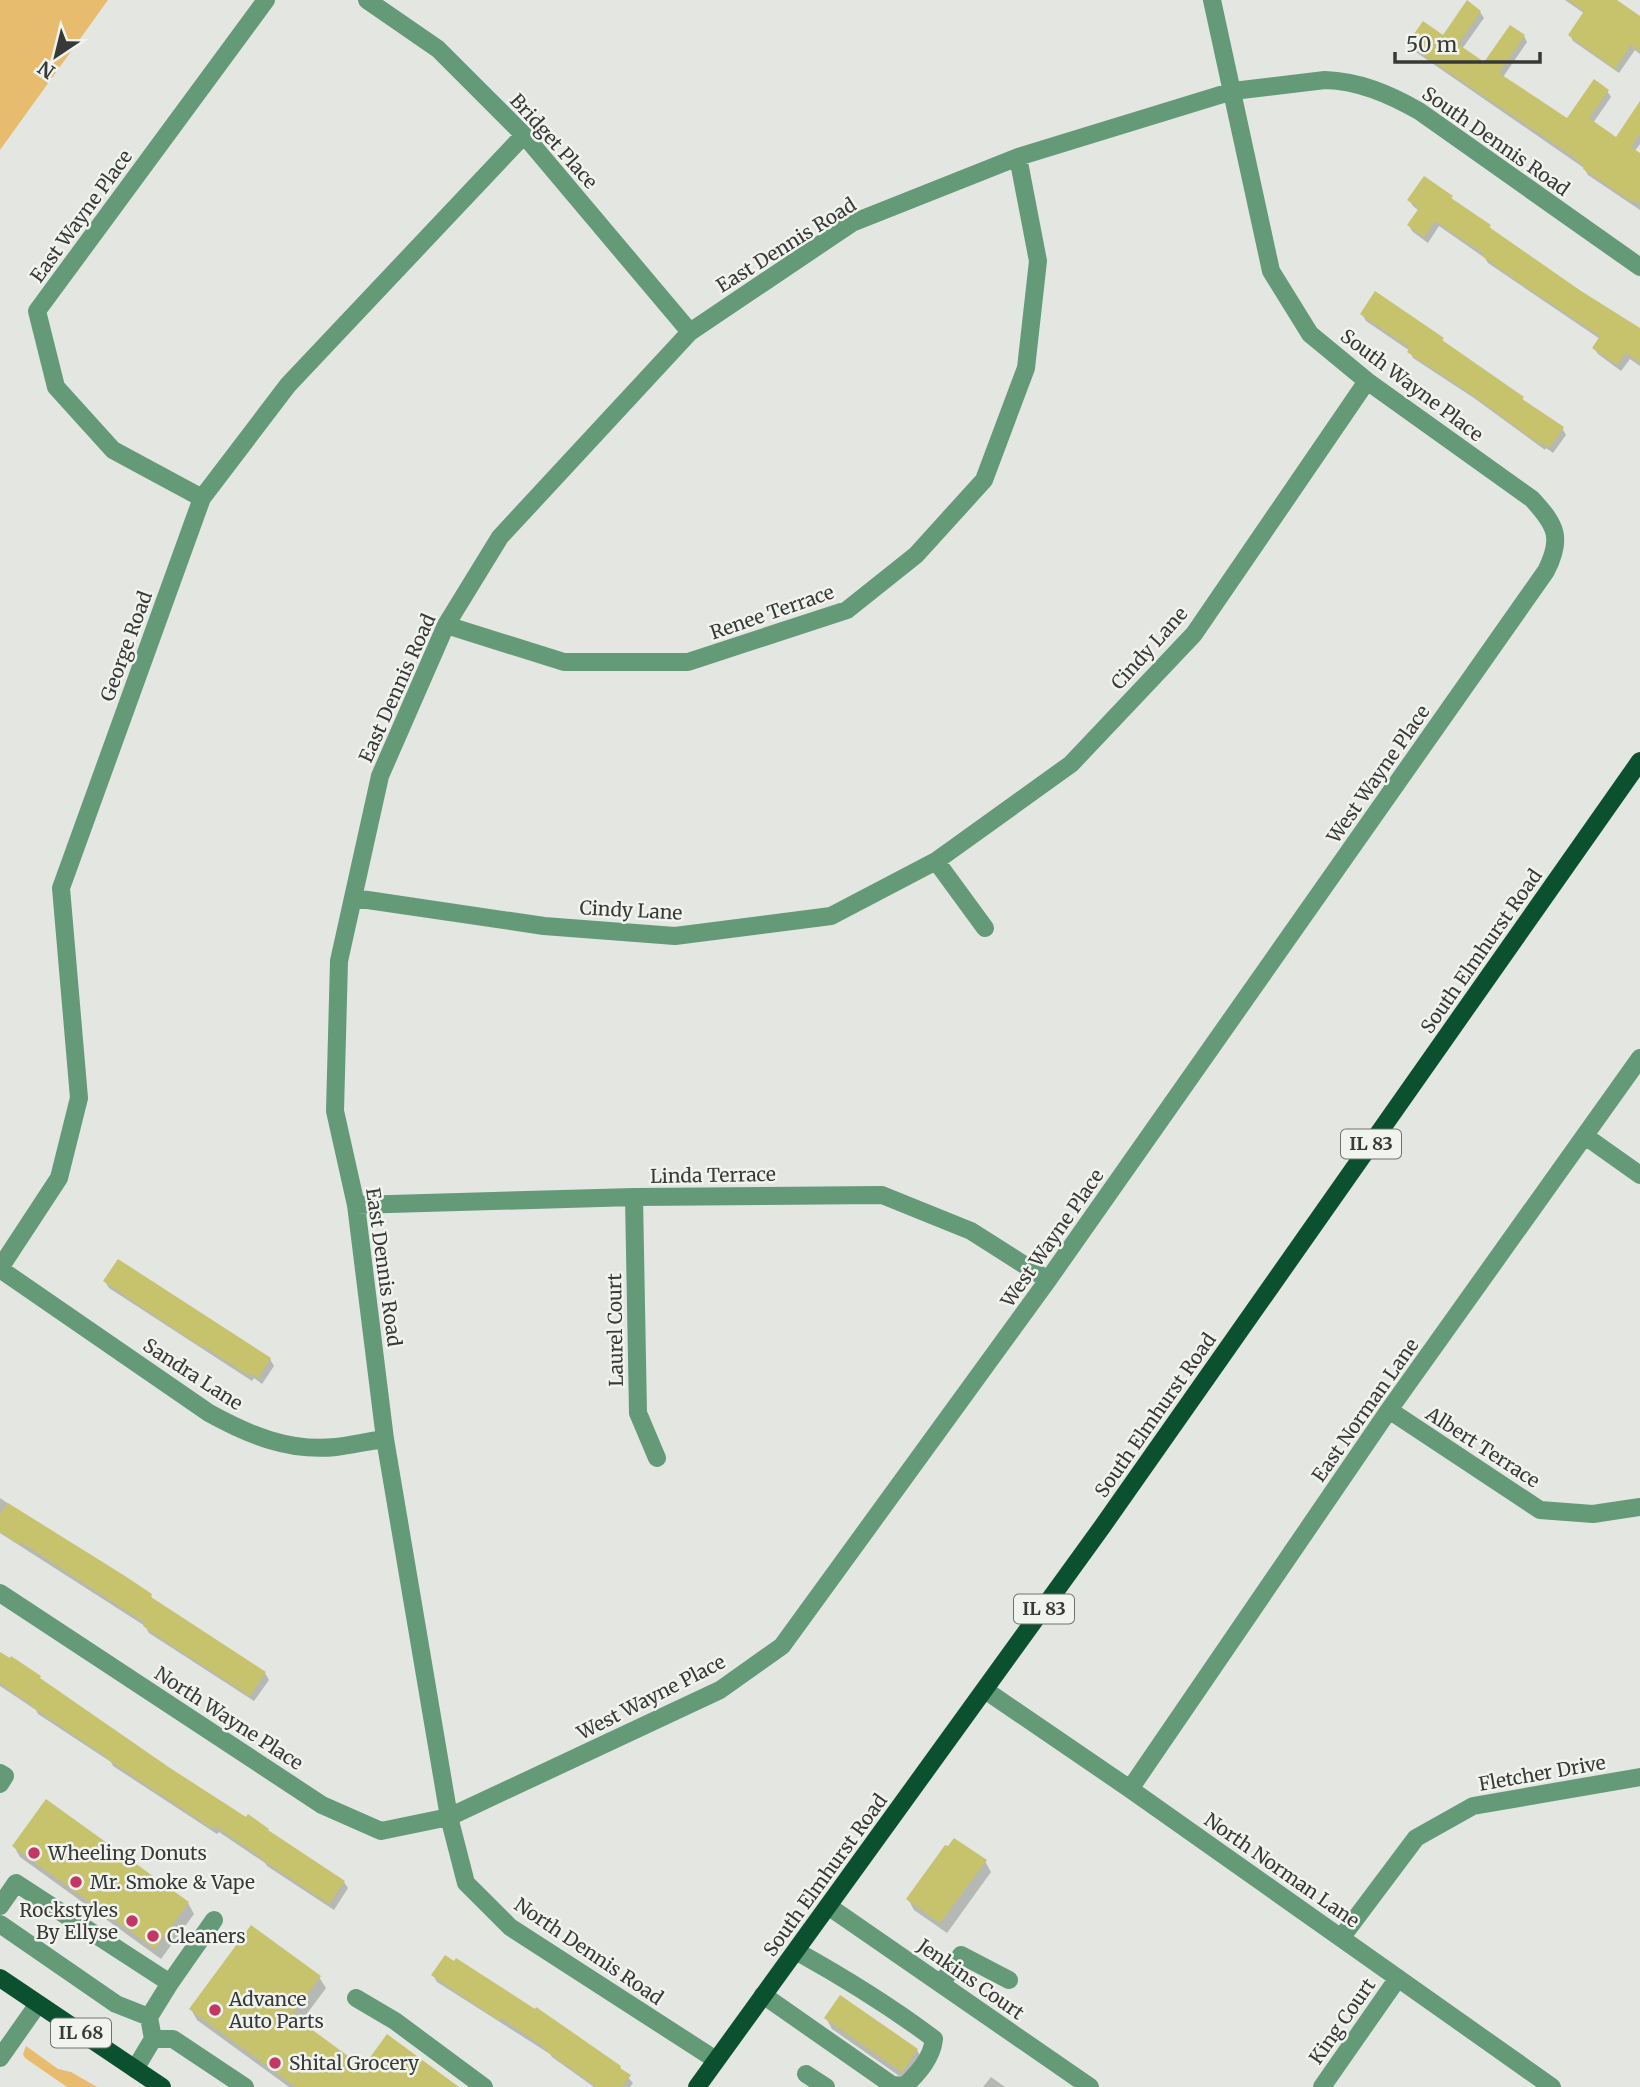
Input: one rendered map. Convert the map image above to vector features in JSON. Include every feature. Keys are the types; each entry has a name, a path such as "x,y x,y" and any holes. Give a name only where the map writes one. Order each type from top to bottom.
{"main road":[{"name":"South Elmhurst Road","path":"696,2087 985,1690 1640,761"},
{"name":"IL 68","path":"0,1978 162,2087"}],"street":[{"name":"East Wayne Place","path":"202,498 113,450 56,387 37,311 266,0"},
{"name":"Bridget Place","path":"367,0 438,49 524,135 690,332"},
{"name":"South Wayne Place","path":"1212,0 1271,271 1310,334 1367,381 1532,499 1550,518 1557,538"},
{"name":"South Dennis Road","path":"1233,92 1337,80 1396,98 1419,111 1640,267"},
{"name":"East Dennis Road","path":"449,1817 385,1439 356,1205 334,1111 339,961 380,776 446,625 500,537 690,332 852,223 1018,157 1233,92"},
{"name":"George Road","path":"0,1269 59,1178 79,1098 61,888 202,498 288,385 524,135"},
{"name":"Renee Terrace","path":"446,625 564,662 688,662 847,610 916,555 984,480 1026,368 1038,261 1018,157"},
{"name":"Cindy Lane","path":"354,898 544,926 675,936 831,916 936,861 1071,764 1194,634 1367,381"},
{"name":"West Wayne Place","path":"449,1817 720,1690 782,1646 1048,1280 1546,571 1554,556 1557,538"},
{"path":"936,861 985,928"},
{"name":"East Norman Lane","path":"1130,1789 1389,1410 1640,1058"},
{"path":"1585,1136 1640,1175"},
{"name":"Linda Terrace","path":"356,1205 634,1197 882,1195 971,1231 1048,1280"},
{"name":"Laurel Court","path":"634,1197 638,1413 657,1458"},
{"name":"Sandra Lane","path":"0,1269 209,1413 245,1433 312,1448 385,1439"},
{"name":"Albert Terrace","path":"1389,1410 1540,1510 1593,1514 1640,1507"},
{"name":"North Wayne Place","path":"0,1592 322,1805 381,1831 449,1817"},
{"name":"North Norman Lane","path":"985,1690 1552,2087"},
{"path":"0,1773 5,1776 0,1784"},
{"name":"Fletcher Drive","path":"1341,1938 1416,1838 1473,1806 1640,1777"},
{"name":"North Dennis Road","path":"449,1817 466,1883 510,1927 716,2060"},
{"path":"0,1906 16,1883 170,1983"},
{"name":"Jenkins Court","path":"828,1906 1090,2087"},
{"path":"135,2069 153,2039 149,2017 214,1920"},
{"path":"0,1924 117,2004 149,2017"},
{"path":"764,1995 892,2085 905,2086 915,2075 933,2050 934,2039 841,1976 796,1951"},
{"path":"941,1984 961,1955 1009,1980"},
{"name":"King Court","path":"1322,2087 1398,1978"},
{"path":"356,1998 394,2021 484,2087"},
{"path":"0,2058 38,2004"},
{"path":"153,2039 173,2039 245,2087"},
{"path":"806,2074 825,2087"}],"shaded area":[{"path":"0,0 108,0 0,150"},
{"path":"26,2046 58,2069 71,2072 97,2087 67,2087 25,2058 23,2054"}],"building":[{"path":"1467,0 1481,11 1458,44 1484,62 1510,25 1525,35 1499,73 1567,118 1594,79 1609,90 1589,118 1616,137 1640,101 1640,133 1631,147 1640,153 1640,204 1633,200 1632,202 1583,169 1584,166 1571,155 1407,44 1423,21 1443,35"},
{"path":"1568,0 1617,0 1640,16 1640,52 1631,45 1615,69 1568,35 1584,11"},
{"path":"1424,176 1491,225 1489,227 1640,328 1640,363 1626,353 1617,365 1592,348 1600,336 1520,283 1482,256 1484,254 1435,221 1424,237 1407,225 1419,208 1407,200"},
{"path":"1375,291 1444,338 1442,340 1564,427 1549,448 1407,352 1410,348 1360,314"},
{"path":"118,1259 271,1358 258,1378 250,1373 248,1375 202,1347 103,1281"},
{"path":"8,1503 125,1576 152,1594 151,1597 266,1672 250,1696 143,1626 145,1623 21,1542 20,1545 0,1532 0,1514"},
{"path":"0,1652 10,1658 11,1656 170,1768 246,1817 248,1814 345,1881 329,1904 215,1826 213,1829 107,1759 0,1683"},
{"path":"46,1799 189,1902 155,1949 12,1846"},
{"path":"954,1838 987,1860 940,1923 906,1899 945,1845 948,1846"},
{"path":"251,1925 321,1976 292,2015 363,2067 387,2034 459,2087 296,2087 189,2009"},
{"path":"445,1955 454,1961 456,1958 535,2009 536,2007 631,2075 622,2087 597,2087 546,2051 547,2049 431,1975"},
{"path":"840,1995 918,2049 902,2072 824,2018"}],"place":[{"name":"Wheeling Donuts","path":"34,1853"},
{"name":"Mr. Smoke & Vape","path":"76,1882"},
{"name":"Rockstyles By Ellyse","path":"132,1921"},
{"name":"Cleaners","path":"153,1936"},
{"name":"Advance Auto Parts","path":"215,2010"},
{"name":"Shital Grocery","path":"275,2063"}]}
